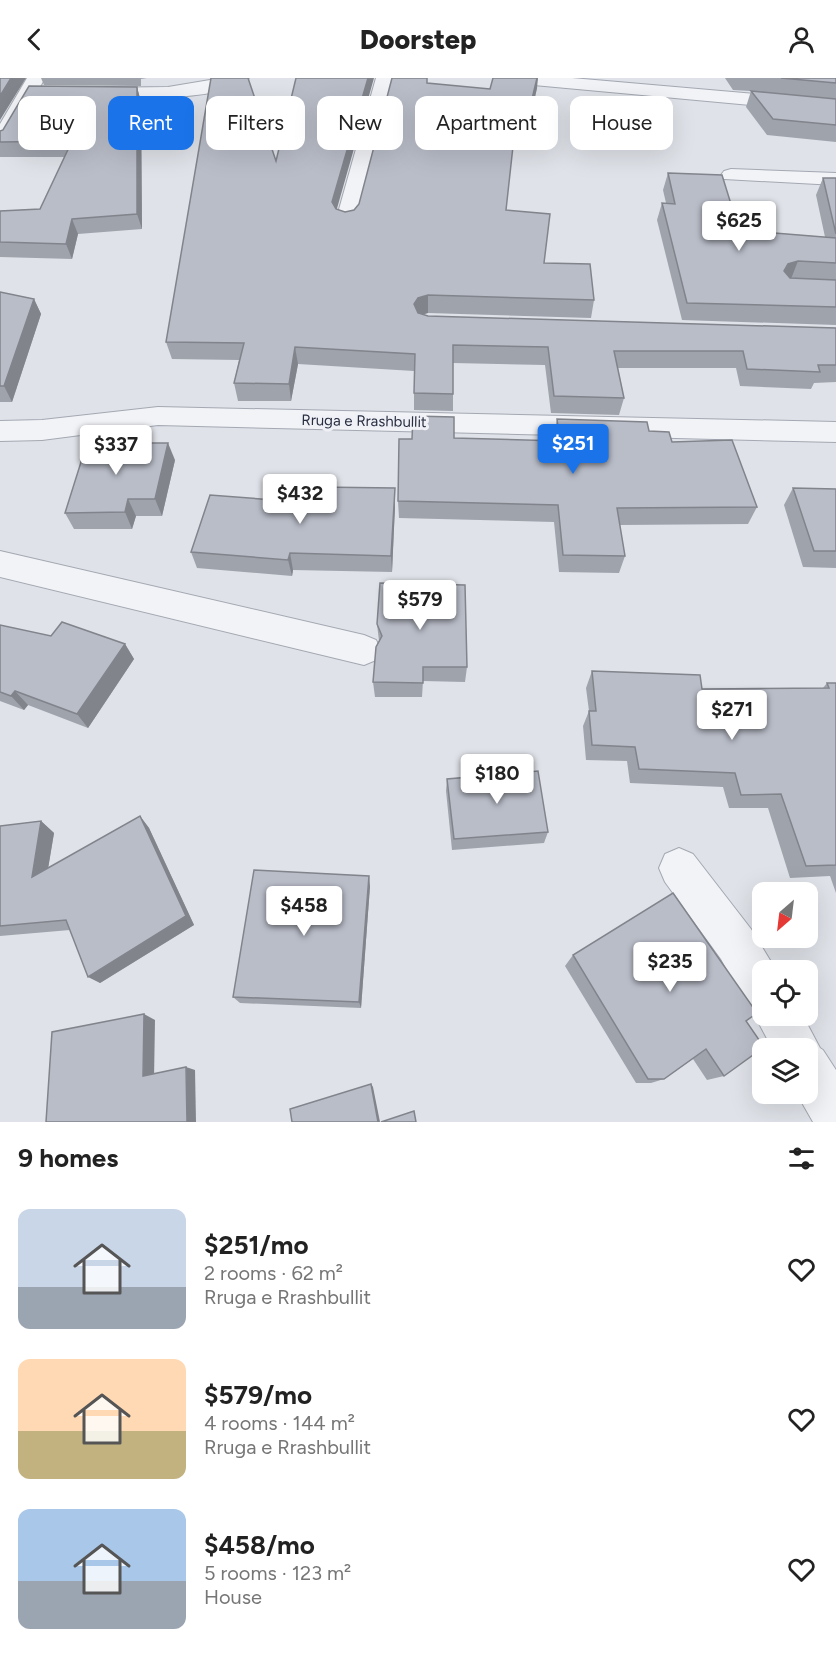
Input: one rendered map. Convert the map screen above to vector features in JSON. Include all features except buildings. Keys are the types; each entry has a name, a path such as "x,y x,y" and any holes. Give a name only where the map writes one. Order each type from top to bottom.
{"street":[{"path":"74,92 142,94 205,89 240,78"},
{"path":"347,220 386,78"},
{"path":"513,78 836,107"},
{"path":"0,140 9,111 32,86 51,92"},
{"path":"731,175 836,179"},
{"name":"Rruga e Rrashbullit","path":"0,432 42,430 158,416 836,432"},
{"path":"0,564 364,650"},
{"path":"679,868 736,944 752,972"},
{"path":"818,1084 836,1115"}]}
